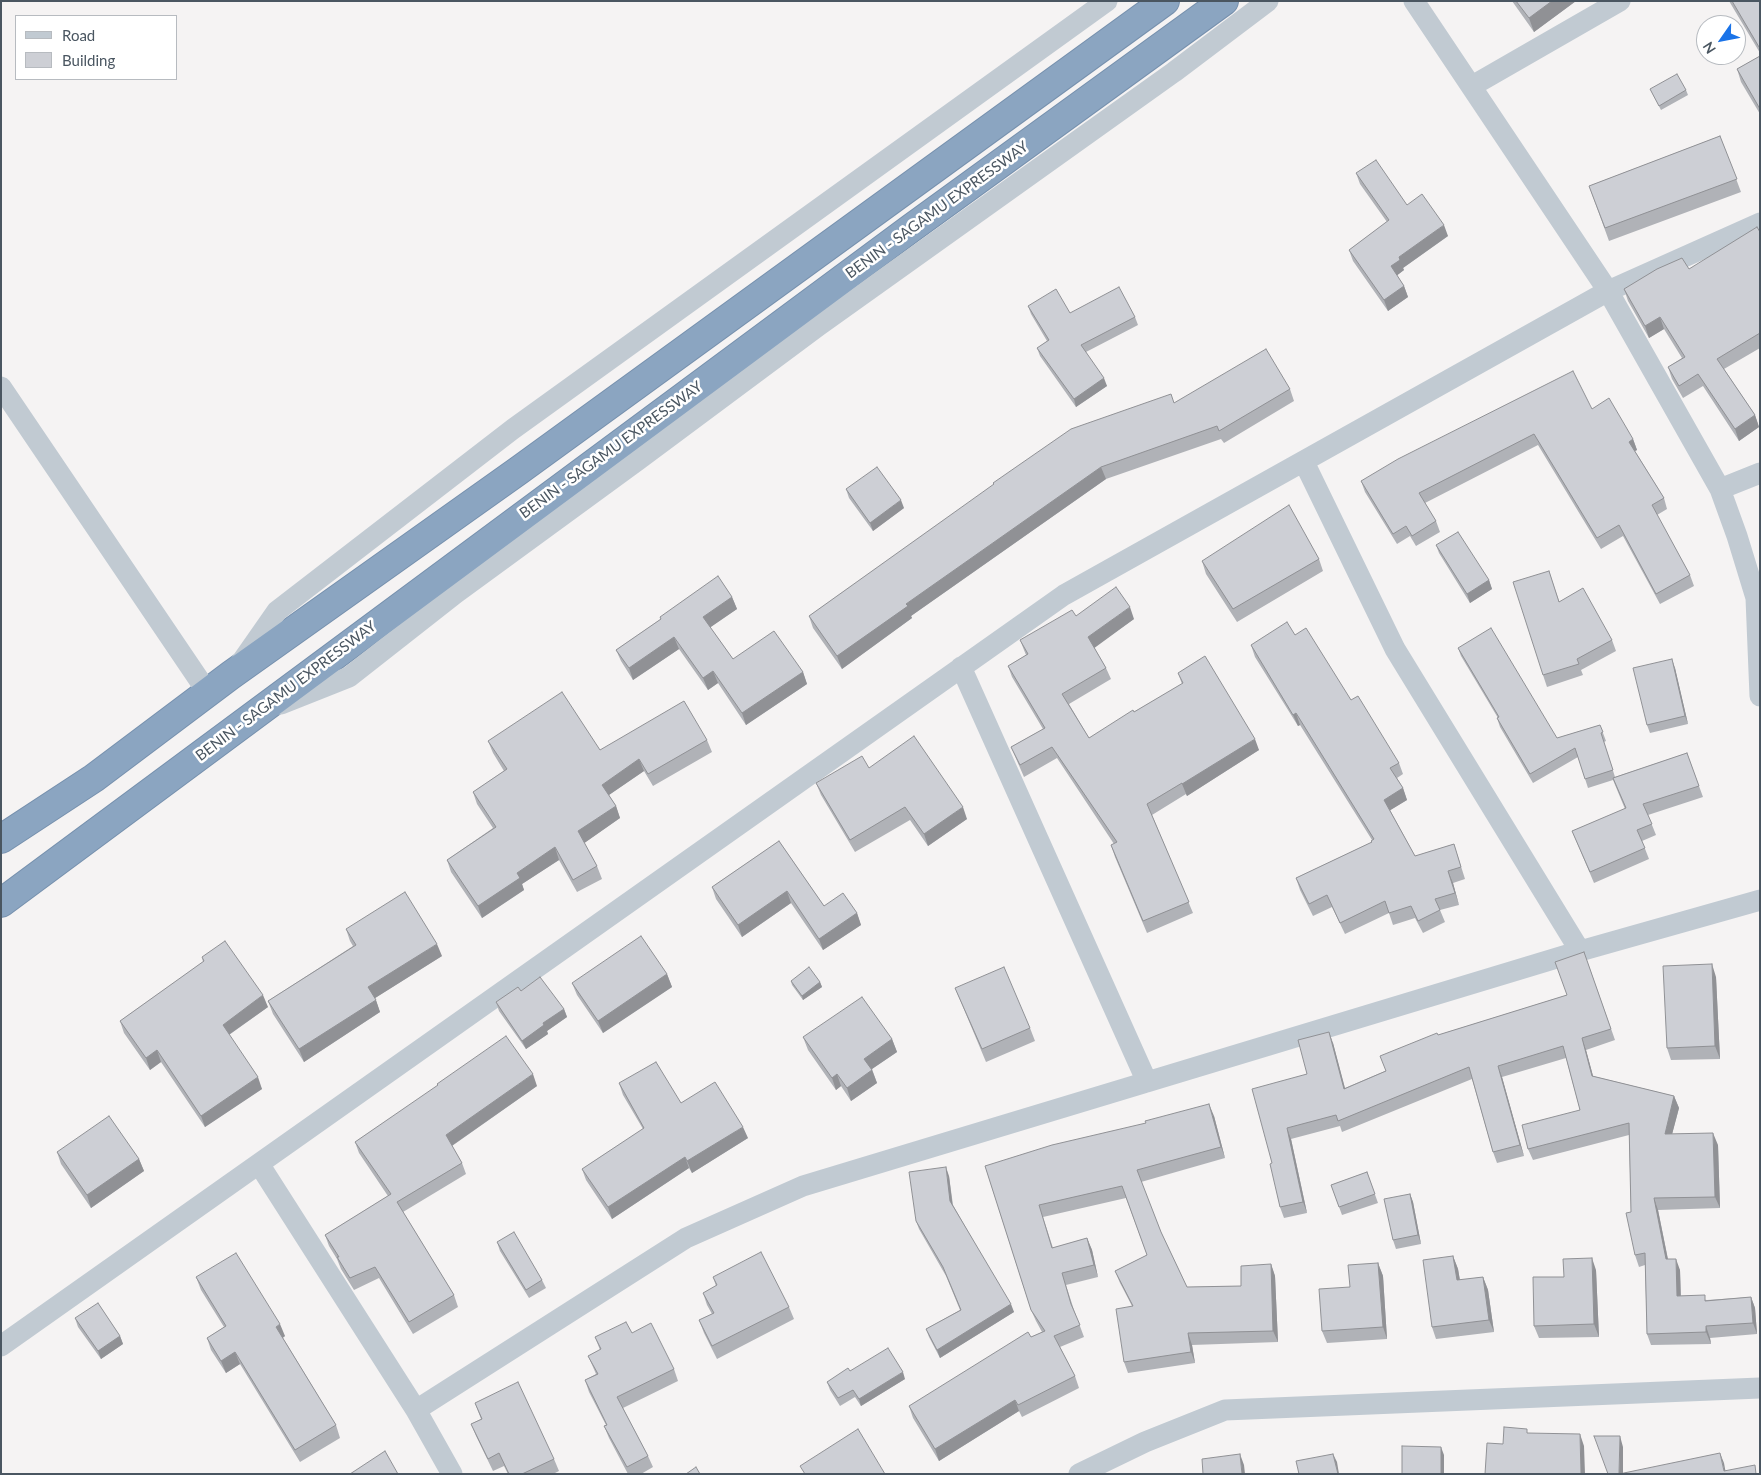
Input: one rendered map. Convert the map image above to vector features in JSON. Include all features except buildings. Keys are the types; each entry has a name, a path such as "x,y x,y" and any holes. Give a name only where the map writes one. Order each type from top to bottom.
{"highway":[{"path":"1,839 94,778 231,675 518,472 1165,1"},
{"name":"BENIN - SAGAMU EXPRESSWAY","path":"1,903 902,235 1224,1"}],"street":[{"path":"231,675 277,611 513,429 1107,1"},
{"path":"255,714 349,676 456,593 818,326 1174,72 1268,1"},
{"path":"1414,1 1608,291 1720,489 1756,598 1760,696"},
{"path":"1472,86 1620,1"},
{"path":"1,1346 1064,595 1608,291 1760,223"},
{"path":"1,387 208,693"},
{"path":"1304,462 1395,649 1580,951"},
{"path":"1720,489 1760,473"},
{"path":"961,667 1147,1082"},
{"path":"416,1410 686,1238 803,1186 1580,951 1760,900"},
{"path":"259,1164 416,1410 452,1474"},
{"path":"1079,1474 1145,1442 1225,1410 1760,1388"}]}
